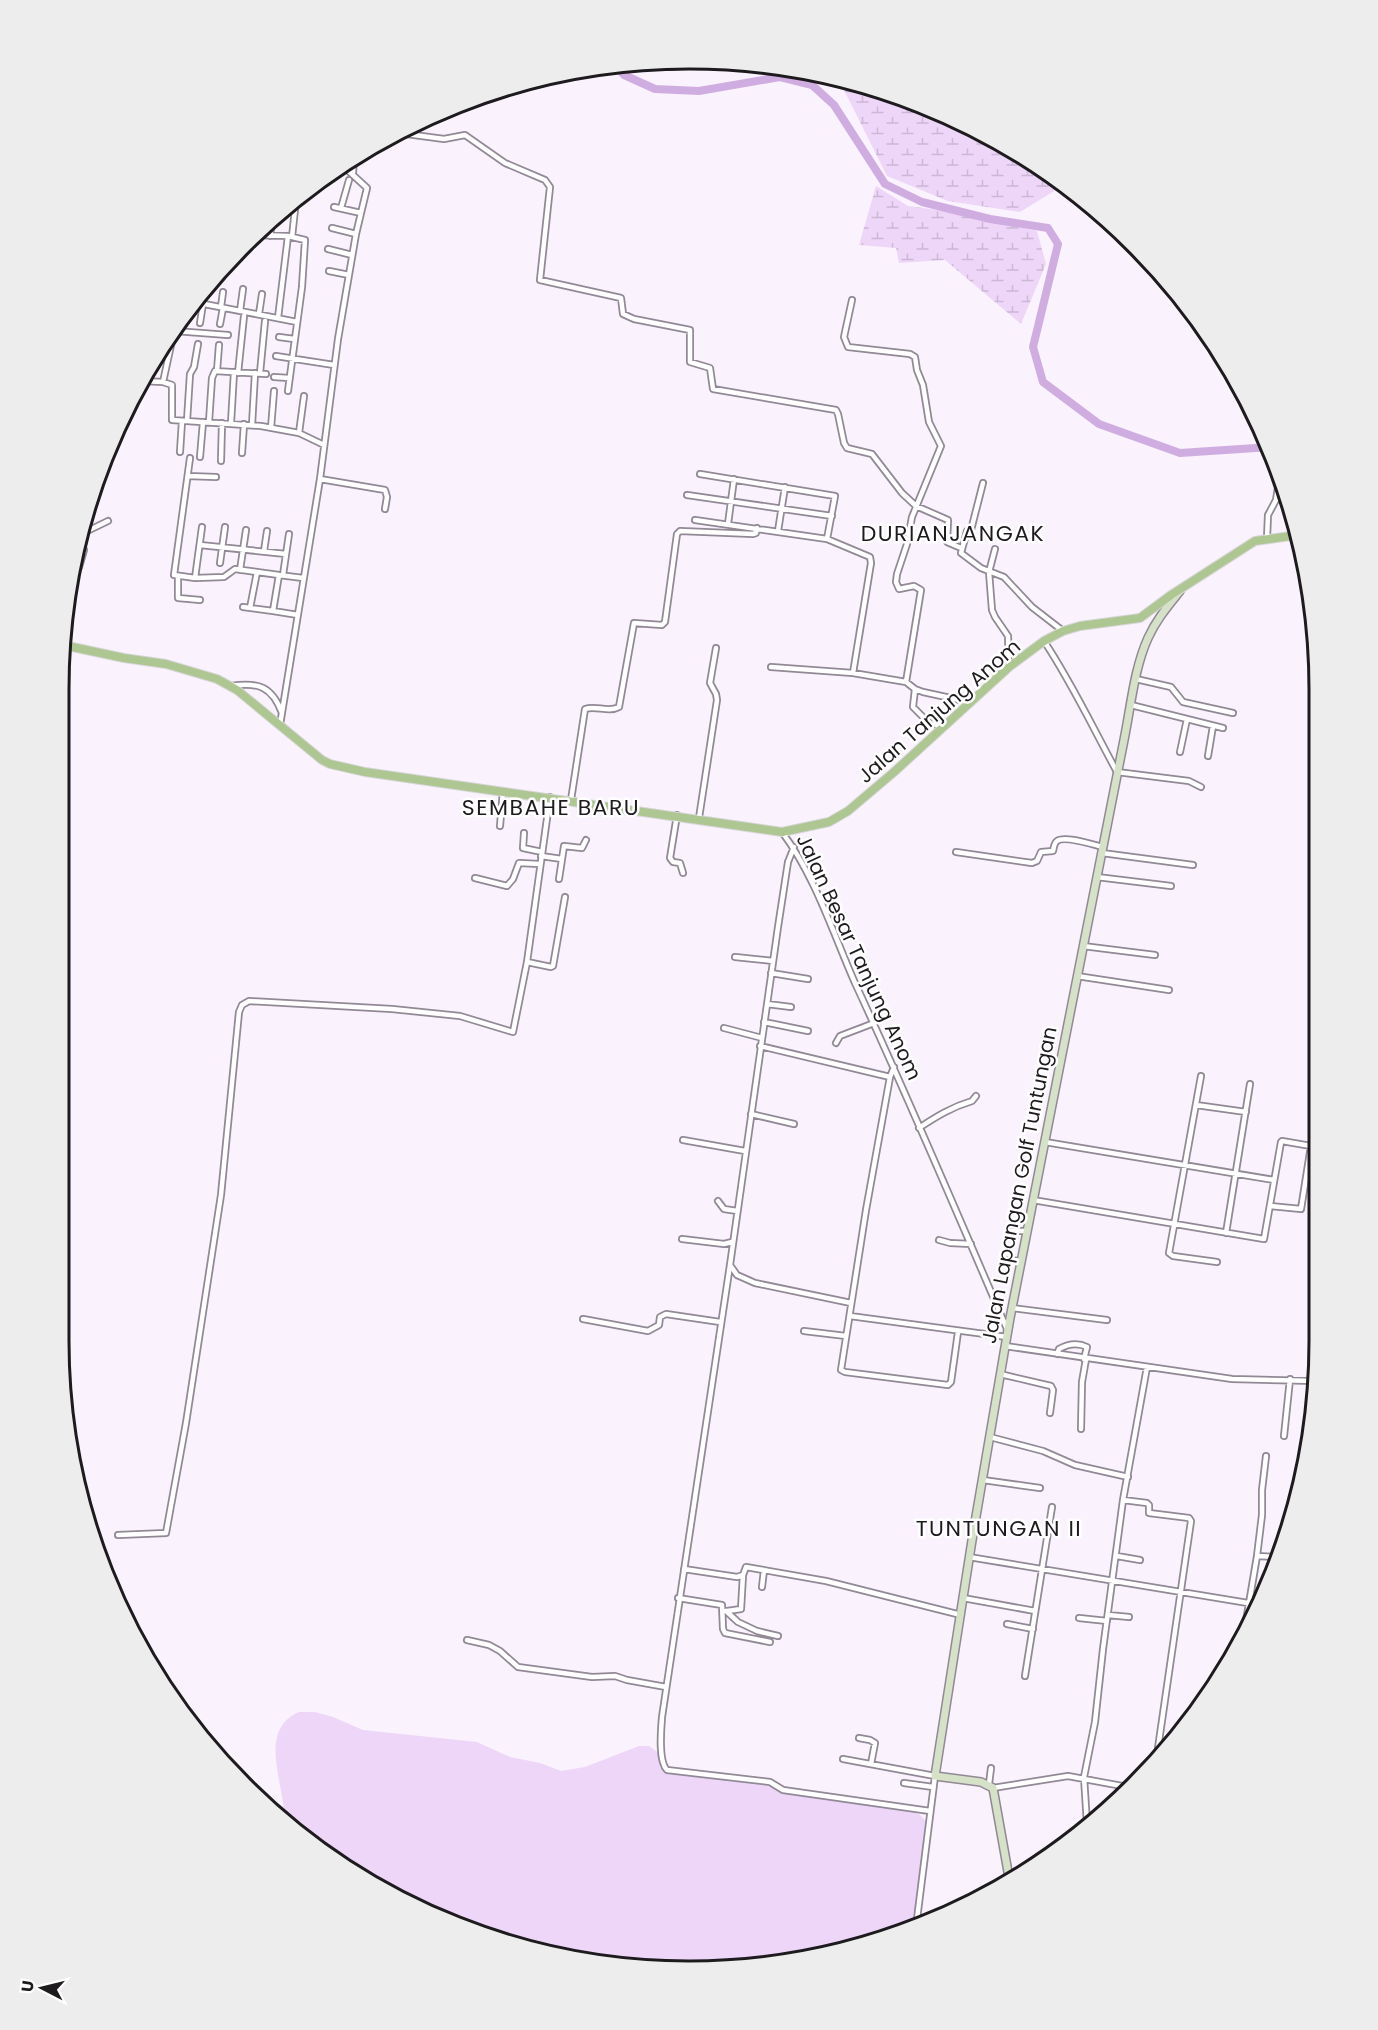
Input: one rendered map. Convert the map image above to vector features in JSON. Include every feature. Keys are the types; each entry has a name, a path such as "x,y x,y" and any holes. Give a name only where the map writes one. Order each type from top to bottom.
{"main road":[{"name":"Jalan Lapangan Golf Tuntungan","path":"1182,589 1250,544 1267,538 1290,536"},
{"name":"Jalan Tanjung Anom","path":"782,832 829,822 848,811 1009,667 1044,641 1063,632 1091,624 1123,622 1140,618 1182,589"},
{"name":"Jalan Besar Tanjung Anom","path":"70,647 166,664 201,673 231,686 315,755 330,764 365,772 699,818 782,832"}],"street":[{"path":"412,135 444,139 465,135 505,163 544,180 550,187 540,280 621,298 623,314 634,319 690,330 690,362 710,368 713,389 836,410 847,448 872,454 902,493 916,506 948,520 947,542 961,548"},
{"path":"353,168 353,173"},
{"path":"280,725 320,479 334,366 352,255 367,189 349,170"},
{"path":"340,208 349,180"},
{"path":"334,207 361,213"},
{"path":"278,318 294,212"},
{"path":"332,228 356,234"},
{"path":"267,236 305,240 306,245 288,391"},
{"path":"328,249 352,255"},
{"path":"329,271 349,275"},
{"path":"240,311 243,289"},
{"path":"220,324 223,292"},
{"path":"259,314 262,294"},
{"path":"852,300 844,338 848,347 910,354 916,360 916,370 923,385 929,422 941,446 916,506 896,582 899,589 914,586 921,590 906,682"},
{"path":"204,304 297,322"},
{"path":"200,323 201,307"},
{"path":"231,423 244,316"},
{"path":"252,425 257,373 266,321"},
{"path":"184,330 228,335"},
{"path":"279,338 294,339"},
{"path":"180,452 190,374 194,367 198,344"},
{"path":"217,371 219,345"},
{"path":"163,382 170,349"},
{"path":"276,356 334,366"},
{"path":"209,422 213,373 217,371 266,374"},
{"path":"274,377 289,378"},
{"path":"151,381 169,383 172,388 170,419 271,428 299,433 324,445"},
{"path":"271,428 274,391"},
{"path":"299,433 304,396"},
{"path":"200,457 203,422"},
{"path":"221,461 222,423"},
{"path":"242,453 244,424"},
{"path":"190,458 173,572 178,576 195,578 227,577 233,570 240,570 303,578"},
{"path":"700,474 835,496 827,539"},
{"path":"188,476 216,477"},
{"path":"320,479 385,490 387,491 385,509"},
{"path":"728,524 734,479"},
{"path":"983,483 971,530 967,531 965,543 961,548 962,555 989,572 1004,577 1032,607 1063,632"},
{"path":"778,531 785,487"},
{"path":"1267,538 1268,514 1277,493"},
{"path":"687,495 832,516"},
{"path":"695,520 827,539 870,559 853,673"},
{"path":"90,530 108,521"},
{"path":"195,578 202,527"},
{"path":"220,563 225,527"},
{"path":"571,800 585,709 589,707 614,710 619,707 634,622 662,625 664,623 677,534 680,531 753,534 756,533 757,528"},
{"path":"240,570 246,530"},
{"path":"264,551 267,531"},
{"path":"273,611 289,534"},
{"path":"200,545 286,554"},
{"path":"995,549 989,572 992,610 1008,636 1009,667"},
{"path":"250,608 257,572"},
{"path":"178,576 178,598 200,600"},
{"name":"Jalan Lapangan Golf Tuntungan","path":"935,1776 1007,1333 1136,680 1148,637 1162,614 1182,589"},
{"path":"243,608 298,615"},
{"path":"1044,641 1068,679 1117,772 1189,781 1201,788"},
{"path":"699,818 717,699 710,683 716,648"},
{"path":"771,667 853,673 906,682 915,689 969,702"},
{"path":"1136,680 1171,687 1183,702 1233,713"},
{"path":"231,686 253,685 270,691 277,698 283,714"},
{"path":"915,689 913,707 928,722 942,727"},
{"path":"1131,705 1223,728"},
{"path":"1180,752 1187,719"},
{"path":"1208,756 1213,726"},
{"path":"500,826 503,791"},
{"path":"118,1535 166,1533 186,1423 221,1195 239,1012 242,1005 249,1001 414,1011 460,1016 513,1032 527,962 550,797"},
{"path":"677,815 670,858 673,862 680,864 682,873"},
{"name":"Jalan Besar Tanjung Anom","path":"782,832 794,848 894,1067 1007,1333"},
{"path":"524,833 523,848 562,859"},
{"path":"956,852 1032,863 1037,861 1041,852 1053,851 1056,842 1068,839 1102,850 1193,865"},
{"path":"559,879 564,846 582,848 586,840"},
{"path":"794,848 788,862 730,1265 678,1598 660,1736 663,1765 668,1770 770,1782 783,1790 930,1811"},
{"path":"475,878 507,886 513,879 519,863 540,864"},
{"path":"1097,877 1171,886"},
{"path":"527,962 551,968 553,966 565,897"},
{"path":"1083,946 1155,955"},
{"path":"735,957 773,961"},
{"path":"771,973 808,979"},
{"path":"1077,976 1168,990"},
{"path":"767,1004 791,1007"},
{"path":"764,1022 808,1031"},
{"path":"836,1043 840,1036 874,1023"},
{"path":"724,1028 762,1038"},
{"path":"760,1046 890,1077"},
{"path":"894,1067 890,1077 841,1370 842,1372 948,1385 951,1382 958,1332"},
{"path":"1201,1076 1169,1253 1217,1262"},
{"path":"1226,1233 1250,1084"},
{"path":"919,1128 941,1113 972,1101 976,1096"},
{"path":"1196,1105 1246,1112"},
{"path":"751,1114 794,1124"},
{"path":"683,1140 745,1151"},
{"path":"1033,1200 1265,1239 1282,1141 1309,1146"},
{"path":"1045,1142 1274,1180"},
{"path":"1270,1206 1301,1209 1309,1159"},
{"path":"718,1201 724,1209 737,1211"},
{"path":"1008,1231 1027,1231"},
{"path":"682,1239 724,1244 732,1242"},
{"path":"939,1240 950,1244 971,1244"},
{"path":"1008,1260 1022,1261"},
{"path":"730,1265 737,1275 755,1283 851,1303"},
{"path":"1012,1308 1107,1320"},
{"path":"583,1319 648,1330 659,1326 660,1317 666,1314 720,1322"},
{"path":"850,1316 958,1332 1007,1333"},
{"path":"804,1331 846,1336"},
{"path":"1057,1354 1062,1347 1071,1344 1086,1347 1082,1383 1081,1429"},
{"path":"1005,1346 1232,1379 1308,1380"},
{"path":"1087,1816 1084,1778 1095,1722 1123,1500 1146,1367"},
{"path":"1000,1374 1051,1386 1053,1390 1050,1413"},
{"path":"1284,1436 1290,1379"},
{"path":"990,1437 1043,1450 1075,1465 1128,1477"},
{"path":"1249,1607 1263,1506 1262,1490 1266,1456"},
{"path":"983,1480 1040,1488"},
{"path":"1123,1500 1148,1504 1149,1512 1190,1519 1158,1746"},
{"path":"1025,1676 1052,1507"},
{"path":"1117,1556 1140,1560"},
{"path":"1257,1556 1270,1557"},
{"path":"969,1557 1249,1603"},
{"path":"725,1611 741,1609 743,1575 746,1567 826,1581 961,1615"},
{"path":"684,1569 737,1577 743,1575"},
{"path":"762,1587 764,1570"},
{"path":"678,1598 722,1605 725,1611 738,1622 757,1631 778,1636"},
{"path":"963,1598 1035,1611"},
{"path":"725,1611 723,1629 725,1633 770,1642"},
{"path":"1079,1618 1129,1617"},
{"path":"1007,1624 1033,1629"},
{"path":"466,1640 489,1645 500,1651 518,1667 592,1677 615,1676 666,1687"},
{"path":"859,1738 875,1743 871,1764"},
{"path":"843,1759 991,1786 1068,1776 1120,1785"},
{"path":"991,1768 991,1786 1008,1872"},
{"path":"917,1917 935,1776"},
{"path":"904,1783 933,1787"}],"green space":[{"path":"843,89 926,116 963,133 999,152 1056,190 1020,212 948,201 887,176"},
{"path":"876,186 908,206 960,213 1037,231 1046,264 1021,324 945,260 899,263 896,248 859,245"},
{"path":"299,1712 315,1712 363,1730 477,1742 510,1757 540,1763 561,1771 585,1767 639,1746 649,1746 659,1753 661,1768 666,1772 767,1783 779,1791 911,1810 929,1824 914,1919 849,1940 810,1949 730,1960 689,1961 608,1956 529,1940 490,1928 452,1914 379,1878 345,1857 284,1810 276,1761 276,1746 279,1732 286,1721"}],"waterway":[{"path":"622,73 655,89 699,91 780,77 812,85 834,105 885,184 922,202 990,219 1048,228 1058,244 1033,347 1043,382 1099,424 1180,453 1260,448"}],"district":[{"name":"DURIANJANGAK","path":"953,533"},
{"name":"SEMBAHE BARU","path":"551,807"},
{"name":"TUNTUNGAN II","path":"999,1528"}]}
